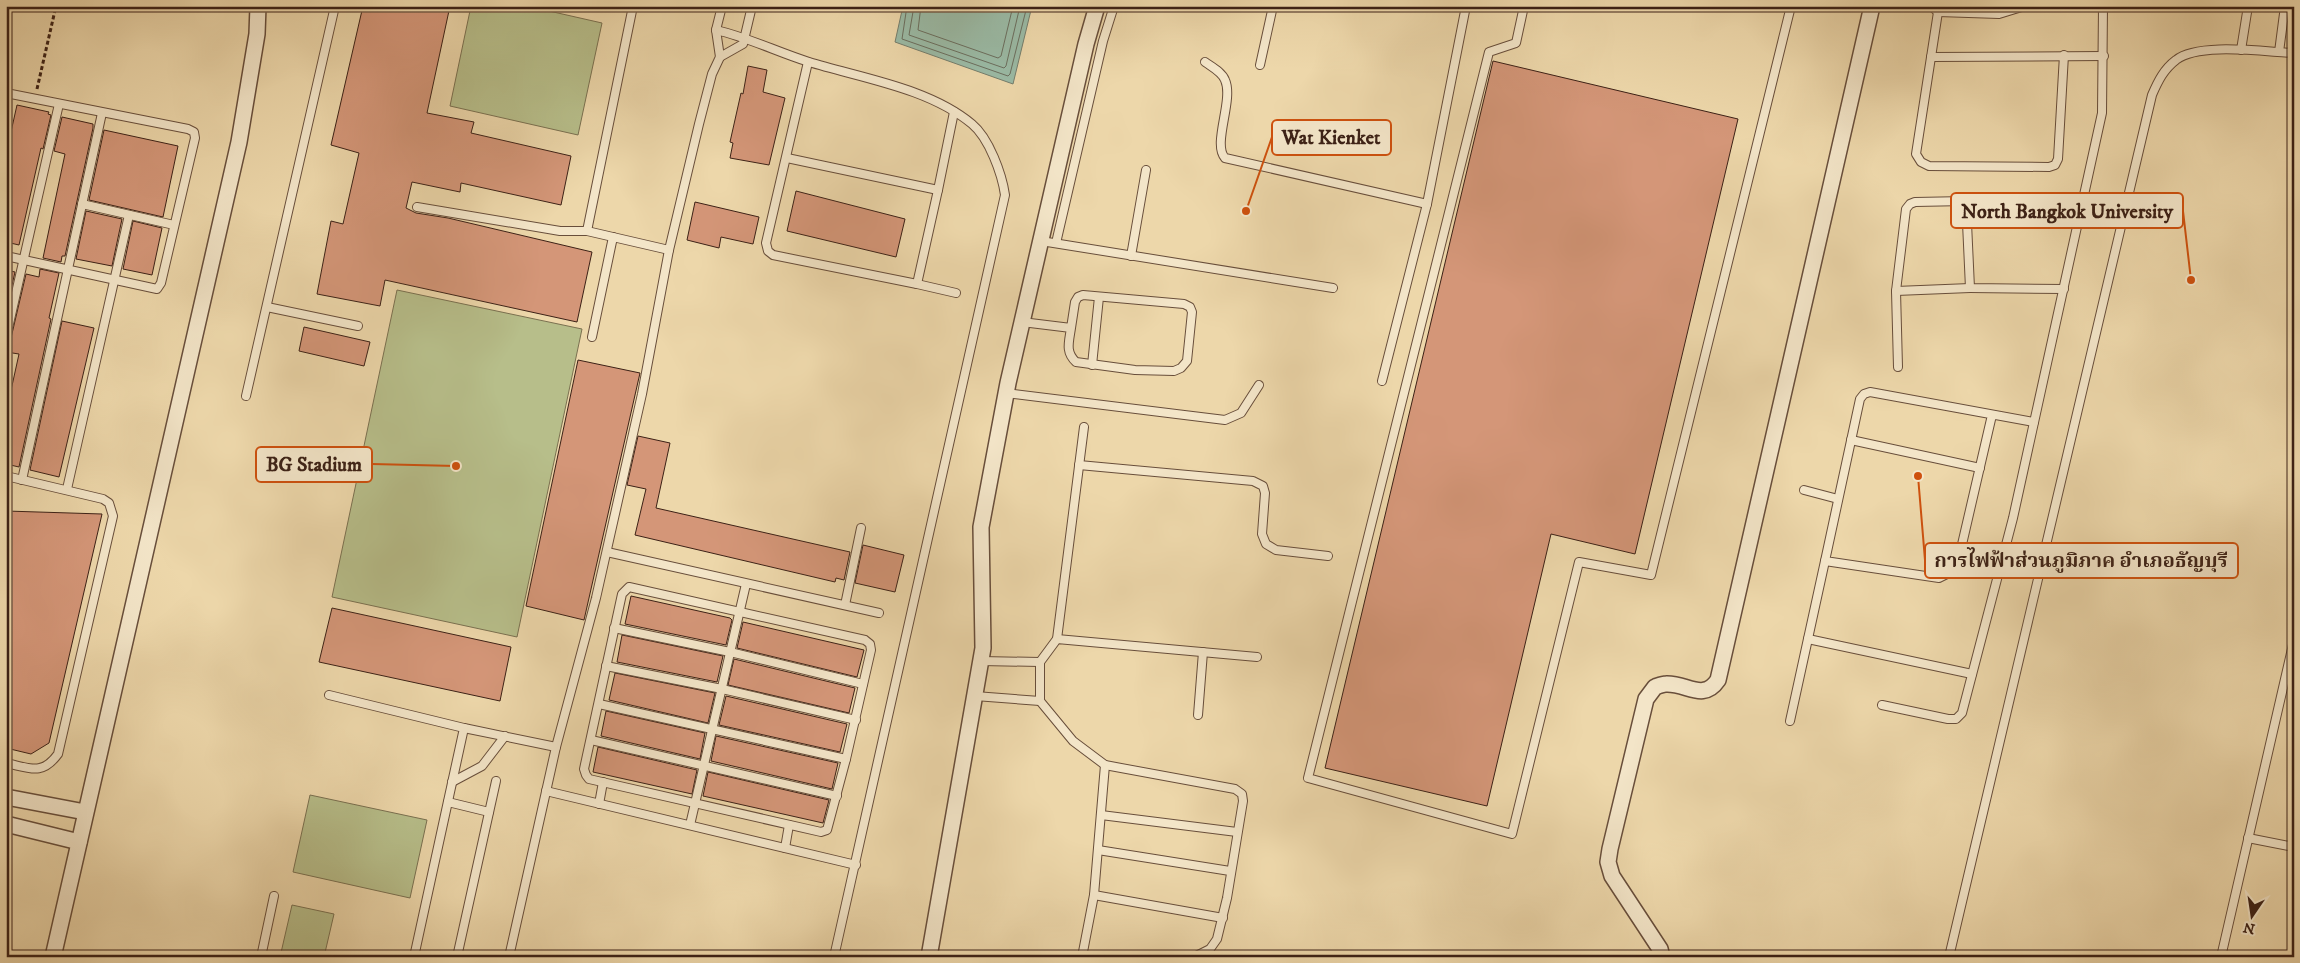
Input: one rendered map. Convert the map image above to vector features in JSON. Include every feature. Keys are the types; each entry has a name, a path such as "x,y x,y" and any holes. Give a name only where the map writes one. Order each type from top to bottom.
{"street":[{"path":"53,957 239,142 257,34 258,6"},
{"path":"929,957 983,648 981,527 1006,394 1022,322 1086,44 1097,6"},
{"path":"1662,957 1660,949 1612,876 1608,862 1610,849 1646,700 1655,687 1667,684 1704,691 1713,688 1718,680 1872,6"},
{"path":"6,797 85,812"},
{"path":"6,824 79,842"}],"lane":[{"path":"246,396 335,6"},
{"path":"587,231 633,6"},
{"path":"509,957 556,747 606,552 642,394 668,250 698,124 712,74 720,57 716,30 722,6"},
{"path":"720,57 742,44 752,6"},
{"path":"1056,243 1103,41 1114,6"},
{"path":"1260,65 1273,6"},
{"path":"1382,381 1427,204 1466,6"},
{"path":"1524,6 1516,43 1489,52 1308,778 1512,834 1579,562 1651,575 1791,6"},
{"path":"1931,6 1938,12 1999,14 2025,6"},
{"path":"1882,705 1956,719 1962,713 2013,518 2102,113 2103,6"},
{"path":"2241,50 2248,6"},
{"path":"2279,52 2285,6"},
{"path":"1938,12 1916,154 1921,162 1929,166 2048,167 2056,165 2058,159 2064,55"},
{"path":"716,30 745,37 808,62 892,85 926,98 954,112 974,124 994,156 1002,174 1006,195 834,957"},
{"path":"1949,957 2152,95 2162,73 2177,59 2193,52 2241,50 2294,53"},
{"path":"1931,57 2104,56"},
{"path":"808,62 766,243 768,250 773,255 956,293"},
{"path":"1205,62 1225,80 1227,92 1221,149 1225,158 1427,204"},
{"path":"6,94 188,129 194,132 195,138 161,283 157,289 6,256"},
{"path":"6,337 59,104"},
{"path":"917,284 954,112"},
{"path":"22,480 102,113"},
{"path":"787,158 938,190"},
{"path":"1131,256 1146,170"},
{"path":"1898,367 1896,291 1906,209 1910,204 1915,202 2084,199"},
{"path":"1966,201 1970,288"},
{"path":"82,204 174,225"},
{"path":"418,207 560,231 587,231 668,250"},
{"path":"67,489 129,215"},
{"path":"592,337 613,237"},
{"path":"1041,241 1333,288"},
{"path":"1896,291 1970,288 2064,289"},
{"path":"1083,295 1184,304 1190,307 1192,312 1187,360 1181,368 1174,371 1135,370 1076,362 1070,357 1068,351 1071,328 1075,302 1078,297 1083,295"},
{"path":"1092,364 1099,297"},
{"path":"267,307 358,326"},
{"path":"1022,322 1071,328"},
{"path":"1006,394 1225,420 1241,413 1259,385"},
{"path":"1790,721 1860,399 1864,394 1870,392 2034,422"},
{"path":"1825,561 1939,578 1958,566 1992,415"},
{"path":"1084,427 1057,639 1040,662 1040,701 1073,741 1105,765 1235,789 1242,794 1243,801 1223,918 1217,939 1210,949 1196,956 1178,957"},
{"path":"1851,440 1980,468"},
{"path":"1079,466 1253,481 1263,486 1265,493 1262,534 1266,544 1276,550 1328,556"},
{"path":"6,476 103,499 109,503 114,516 58,754 51,764 38,770 6,763"},
{"path":"1804,490 1838,498"},
{"path":"845,605 861,528"},
{"path":"606,552 879,613"},
{"path":"690,825 746,584"},
{"path":"629,587 740,611 865,640 870,644 871,650 856,720 827,830 821,832 695,804 589,779 586,775 584,769 622,594 629,587"},
{"path":"614,628 730,652 863,684"},
{"path":"1057,639 1257,657"},
{"path":"1808,639 1972,674"},
{"path":"2221,957 2294,640"},
{"path":"1198,715 1203,652"},
{"path":"981,661 1040,662"},
{"path":"606,666 722,689 856,720"},
{"path":"329,695 464,728 556,747"},
{"path":"975,696 1040,701"},
{"path":"599,704 846,759"},
{"path":"414,957 464,728"},
{"path":"452,782 482,766 505,736"},
{"path":"591,740 837,796"},
{"path":"1082,957 1094,895 1105,765"},
{"path":"457,957 496,781"},
{"path":"599,804 603,782"},
{"path":"546,791 856,865"},
{"path":"448,802 489,812"},
{"path":"1101,815 1237,832"},
{"path":"785,848 789,825"},
{"path":"2248,838 2294,847"},
{"path":"1098,850 1230,871"},
{"path":"1094,895 1223,918"},
{"path":"261,957 274,896"}],"path":[{"path":"35,99 56,6"}],"green space":[{"path":"471,6 527,6 602,23 578,135 450,106"},
{"path":"397,290 582,329 517,637 332,597"},
{"path":"310,795 427,820 410,898 293,872"},
{"path":"292,905 334,914 324,957 280,957"}],"water":[{"path":"903,6 1032,6 1013,84 895,42"}],"building":[{"path":"363,6 450,6 427,113 474,122 471,133 571,156 561,205 461,183 460,192 412,182 406,208 416,213 448,218 592,252 577,322 385,280 380,306 317,294 331,221 343,224 359,153 331,145"},
{"path":"1493,61 1738,119 1635,554 1551,534 1487,806 1325,768"},
{"path":"748,66 767,70 763,92 785,98 769,165 730,158 733,143 730,142 741,93 743,94"},
{"path":"17,105 49,112 48,114 51,115 43,149 41,148 19,245 6,242 6,154"},
{"path":"62,117 93,124 93,128 65,256 62,256 61,262 43,258 65,154 54,151"},
{"path":"104,130 178,146 163,217 89,200"},
{"path":"796,191 905,219 896,257 787,231"},
{"path":"695,202 759,217 753,244 721,237 719,248 687,240"},
{"path":"86,211 122,219 112,266 76,259"},
{"path":"133,221 162,228 152,275 123,269"},
{"path":"40,269 59,273 19,467 6,464 6,413 19,354 6,352 6,342 11,338 26,274 39,277"},
{"path":"6,270 15,272 6,311"},
{"path":"62,321 94,328 59,477 30,470"},
{"path":"304,327 370,342 364,366 299,351"},
{"path":"578,360 640,373 584,620 526,606"},
{"path":"638,436 670,443 656,508 850,552 844,580 836,578 835,582 635,535 646,489 627,485"},
{"path":"6,511 102,514 49,743 31,754 6,748"},
{"path":"863,545 904,555 895,592 855,583"},
{"path":"631,596 730,618 732,620 726,645 625,624"},
{"path":"332,608 511,647 500,701 319,662"},
{"path":"743,622 864,650 857,677 737,648"},
{"path":"622,635 723,656 717,682 617,662"},
{"path":"734,659 855,688 849,713 728,685"},
{"path":"615,673 715,693 708,723 609,700"},
{"path":"726,696 847,724 840,752 719,725"},
{"path":"606,711 705,733 700,759 601,736"},
{"path":"716,736 838,763 832,789 711,761"},
{"path":"598,747 697,770 692,794 593,772"},
{"path":"708,772 829,800 823,823 703,796"}],"place":[{"name":"Wat Kienket","path":"1246,211"},
{"name":"North Bangkok University","path":"2191,280"},
{"name":"BG Stadium","path":"456,466"},
{"name":"การไฟฟ้าส่วนภูมิภาค อำเภอธัญบุรี","path":"1918,476"}]}
